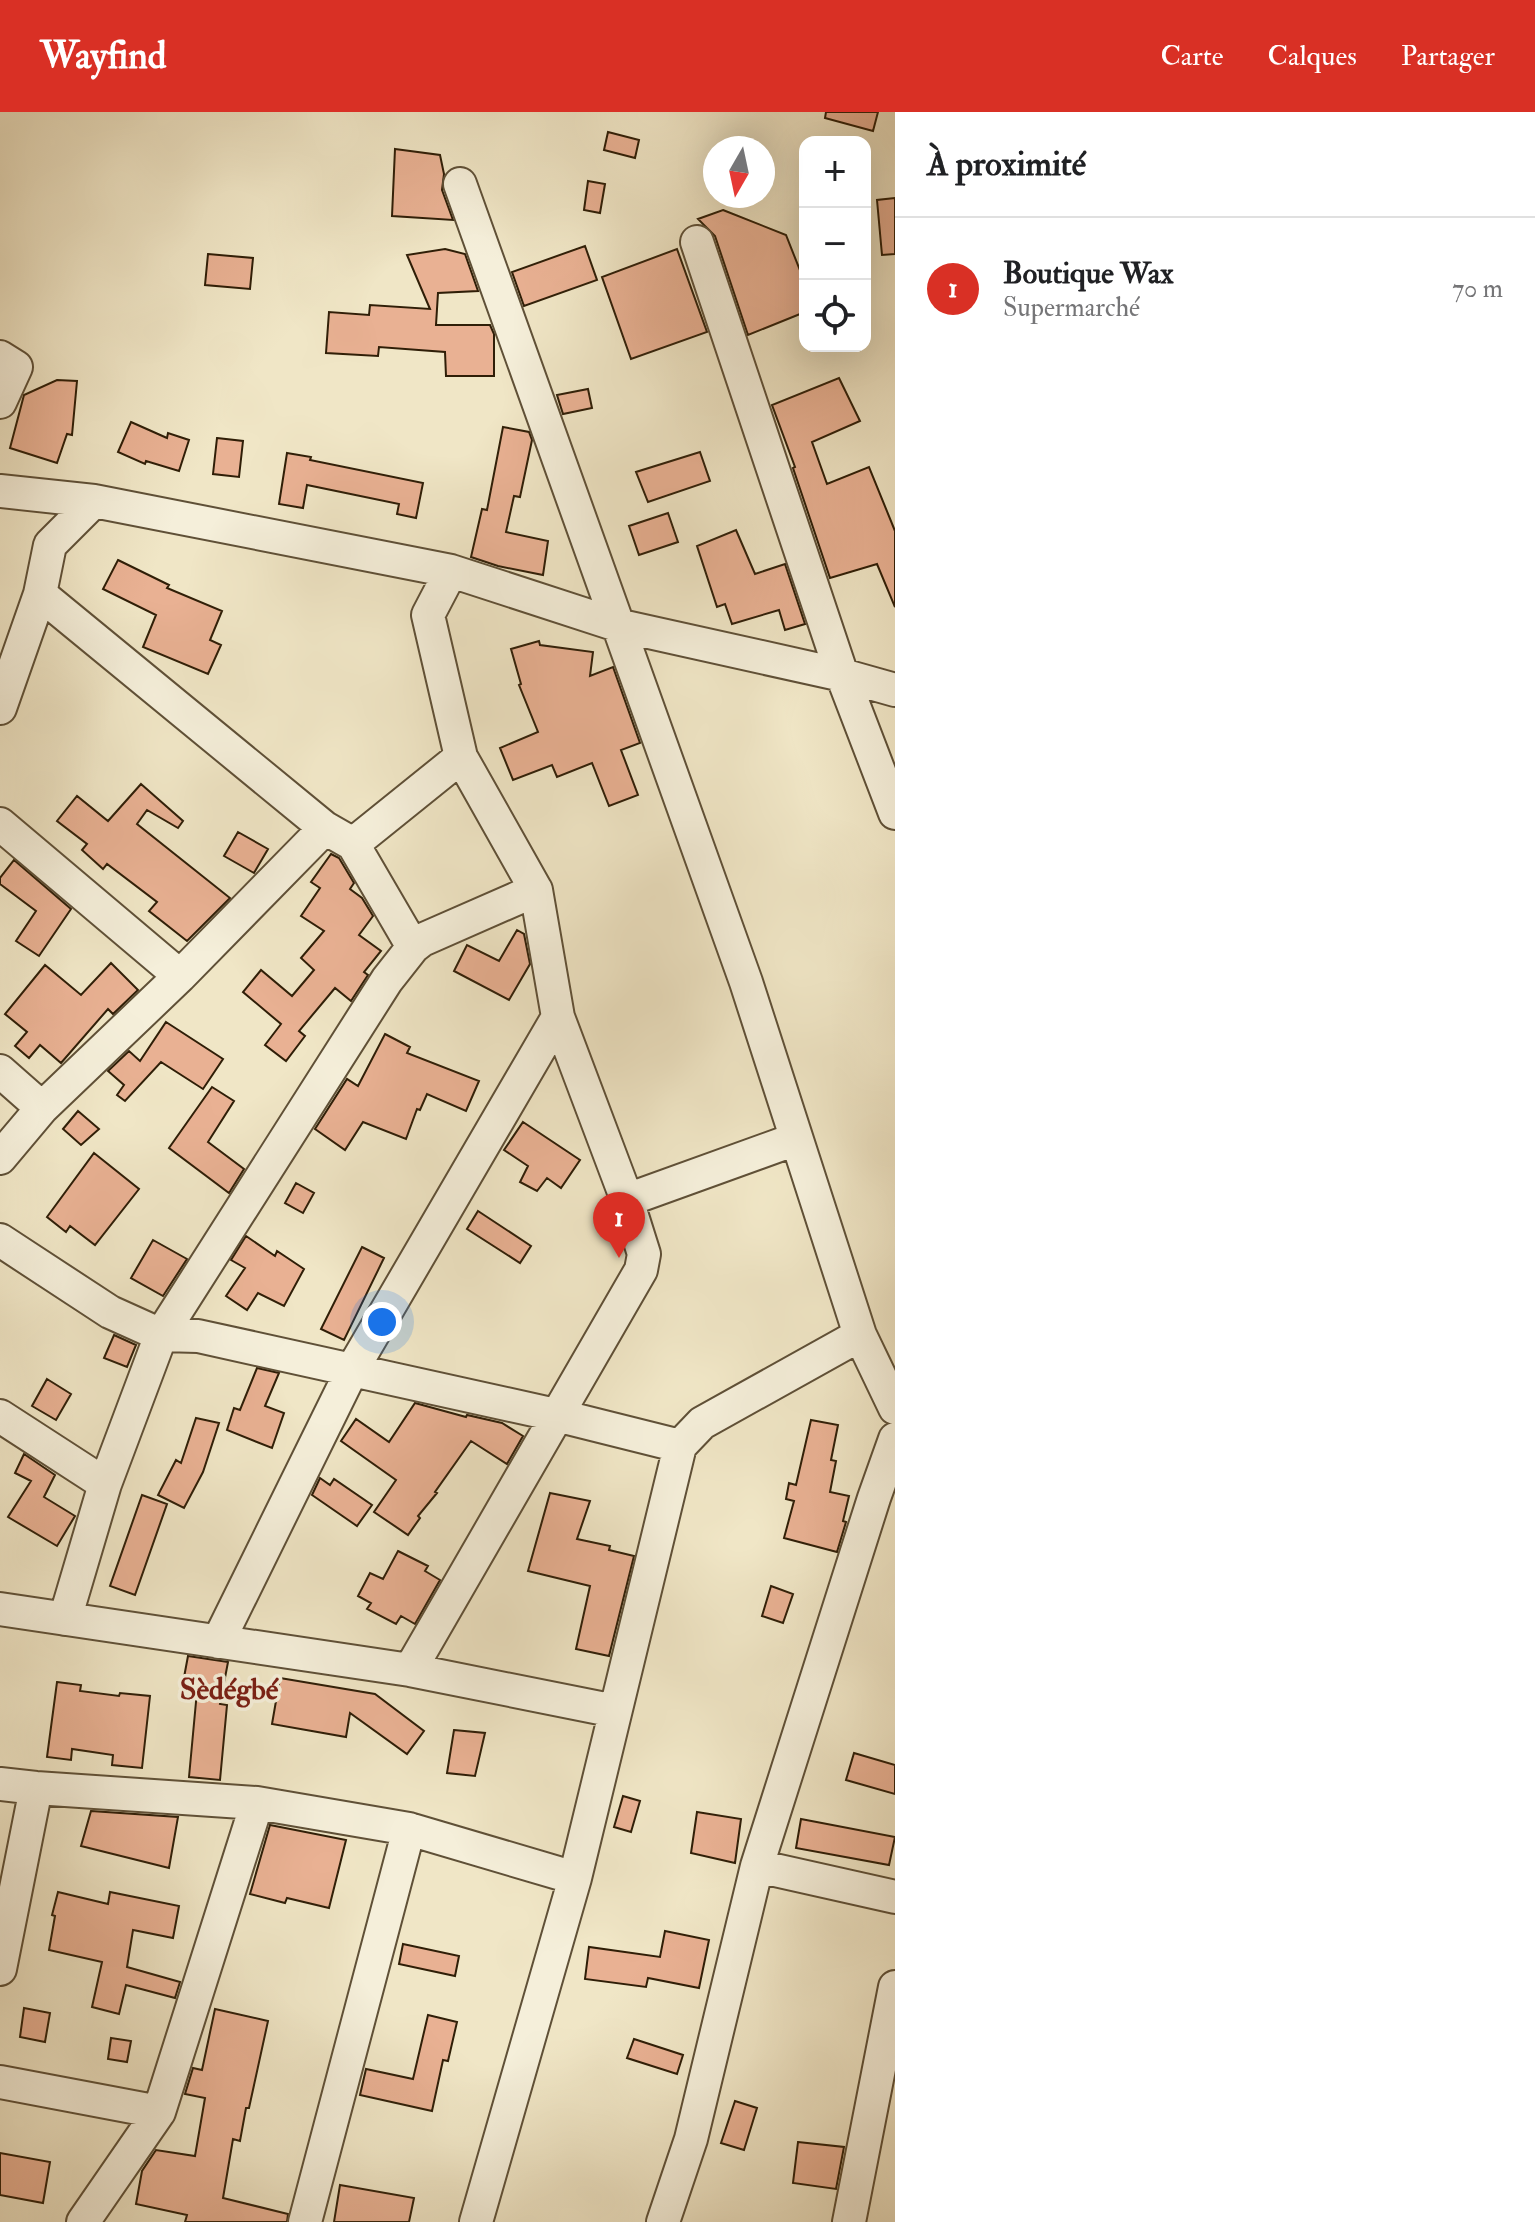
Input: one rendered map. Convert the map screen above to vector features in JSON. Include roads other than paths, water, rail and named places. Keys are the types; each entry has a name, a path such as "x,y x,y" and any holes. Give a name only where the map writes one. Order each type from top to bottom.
{"street":[{"path":"460,184 746,982 860,1335 895,1408"},
{"path":"697,242 842,675 895,813"},
{"path":"0,357 16,367 0,402"},
{"path":"0,491 94,501 451,571 617,625 842,675 895,690"},
{"path":"0,708 40,594 50,545 94,501"},
{"path":"410,1670 641,1270 644,1254 627,1200 558,1017 536,890 461,757 428,615 451,571"},
{"path":"40,594 325,828 353,844 413,947"},
{"path":"353,844 461,757"},
{"path":"0,824 180,976"},
{"path":"0,1158 42,1108 180,976 325,828"},
{"path":"65,1619 105,1484 161,1335 387,980 413,947 439,931 536,890"},
{"path":"218,1642 352,1370 558,1017"},
{"path":"0,1071 42,1108"},
{"path":"627,1200 796,1139"},
{"path":"0,1240 110,1312 161,1335 198,1336 556,1415 680,1446"},
{"path":"476,2222 575,1878 680,1446 702,1423 860,1335"},
{"path":"0,1416 105,1484"},
{"path":"663,2222 691,2139 757,1866 884,1501 895,1439"},
{"path":"0,1609 410,1670 615,1711"},
{"path":"0,1784 257,1803 409,1829 575,1878"},
{"path":"0,1969 36,1788"},
{"path":"83,2222 159,2112 257,1803"},
{"path":"305,2222 409,1829"},
{"path":"757,1866 895,1897"},
{"path":"849,2222 895,1987"},
{"path":"0,2082 159,2112"}],"place":[{"name":"Boutique Wax","path":"619,1258"}],"district":[{"name":"Sèdégbé","path":"229,1689"}]}
